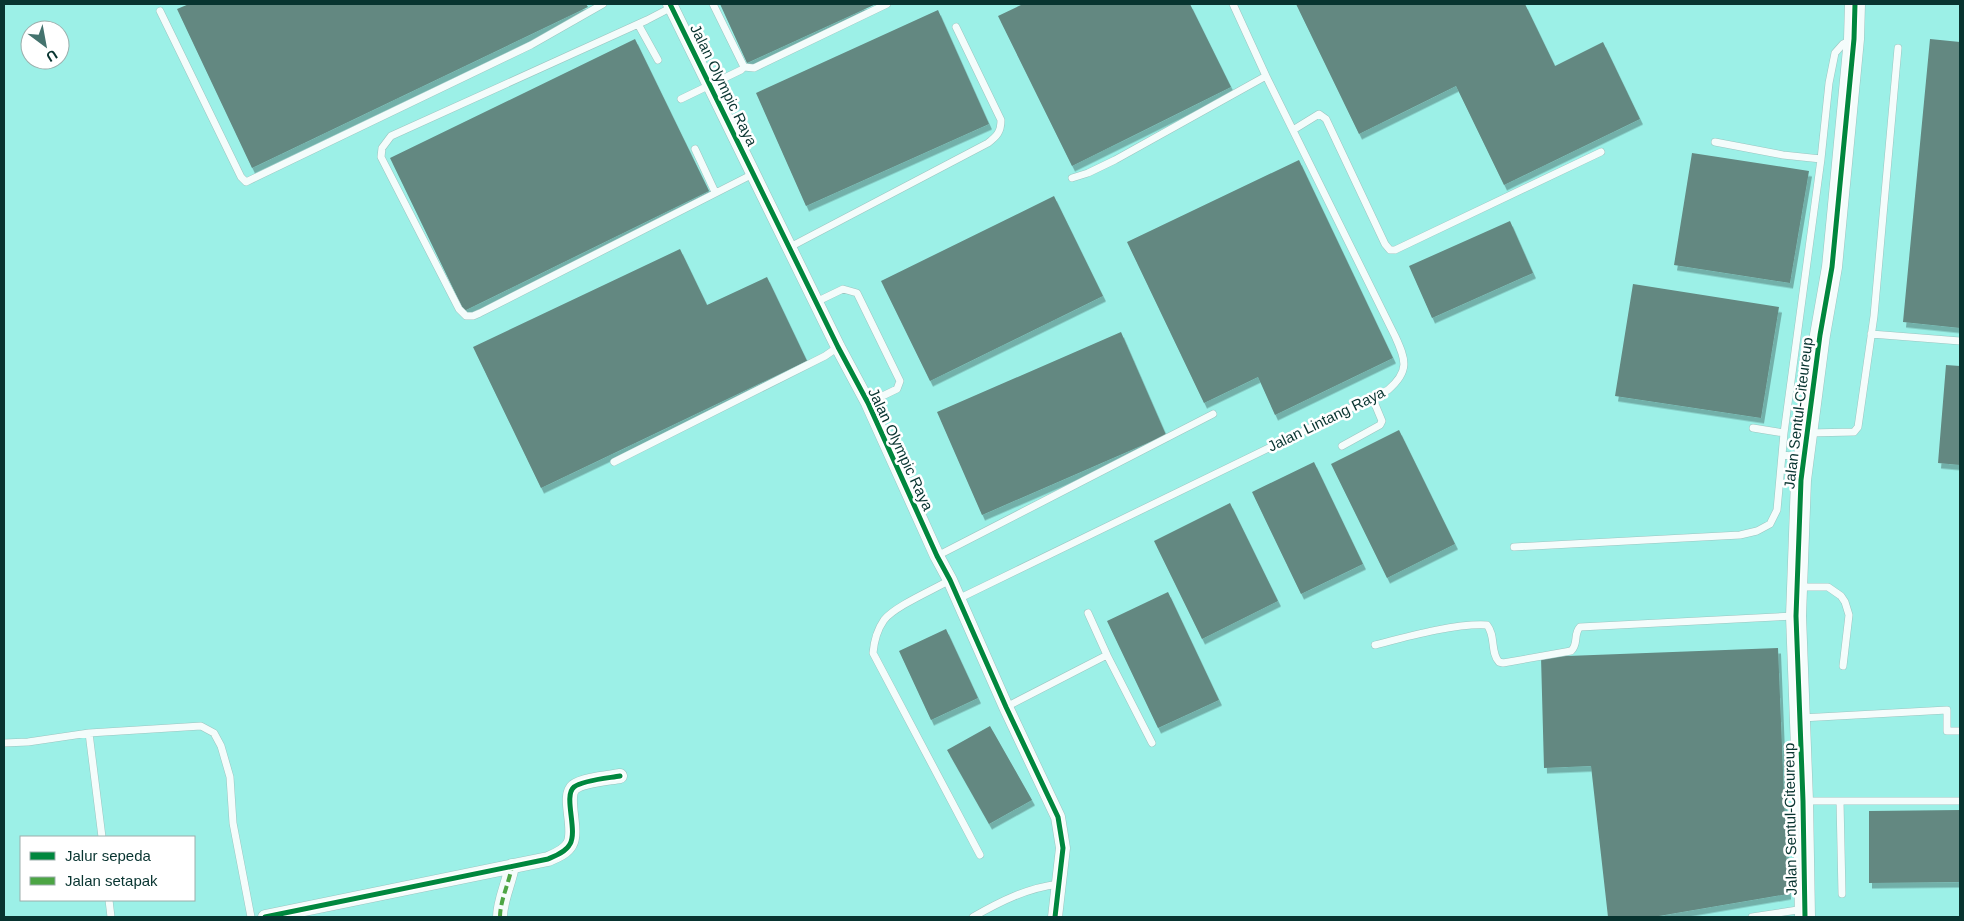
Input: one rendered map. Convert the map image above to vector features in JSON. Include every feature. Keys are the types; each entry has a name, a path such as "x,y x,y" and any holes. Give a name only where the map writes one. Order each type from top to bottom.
{"street":[{"name":"Jalan Sentul-Citeureup","path":"1805,913 1796,616 1801,480 1806,433 1832,267 1854,40 1855,4"},
{"name":"Jalan Olympic Raya","path":"671,5 838,347 868,404 1058,817 1063,848 1055,917"},
{"path":"265,917 548,859 567,848 572,838 570,794 573,788 581,784 620,776"},
{"path":"500,917 512,866"}],"lane":[{"path":"160,11 241,177 246,182 530,45 603,4"},
{"path":"712,4 744,67"},
{"path":"680,99 742,70 744,67 754,68 887,4"},
{"name":"Jalan Lintang Raya","path":"958,599 1388,390 1401,378 1404,366 1402,352 1266,76 1233,4"},
{"path":"671,5 638,24 391,136 382,148 381,157 459,309 466,316 480,313 753,174"},
{"path":"638,24 658,60"},
{"path":"790,248 998,136 1001,130 1001,120 956,27"},
{"path":"1514,548 1740,535 1757,531 1770,524 1777,510 1784,433 1821,159 1829,83 1835,53 1843,44 1854,40"},
{"path":"1806,433 1854,432 1857,429 1871,334 1898,48"},
{"path":"1072,178 1088,173 1115,160 1266,76"},
{"path":"1294,130 1319,114 1326,119 1385,244 1390,250 1395,250 1601,152"},
{"path":"1715,142 1783,155 1821,159"},
{"path":"695,149 715,192"},
{"path":"816,302 843,289 857,293 900,381 897,389 868,404"},
{"path":"1871,334 1960,341"},
{"path":"614,462 816,360 838,347"},
{"path":"1342,446 1380,425 1381,415 1372,397"},
{"path":"937,556 1213,414"},
{"path":"1753,428 1784,433"},
{"path":"1782,455 1803,457"},
{"path":"950,580 896,610 884,620 877,632 873,653 980,855"},
{"path":"1797,587 1828,587 1841,596 1845,602 1849,615 1843,666"},
{"path":"1088,613 1107,655 1152,743"},
{"path":"1375,645 1457,628 1487,625 1492,632 1496,658 1499,662 1503,662 1571,651 1576,644 1576,632 1580,627 1796,616"},
{"path":"1006,707 1107,655"},
{"path":"1800,718 1946,710 1947,731 1960,731"},
{"path":"4,743 28,742 89,733 200,726 214,733 221,746 230,777 233,823 251,917"},
{"path":"89,733 102,836"},
{"path":"1803,800 1960,801"},
{"path":"1840,801 1842,894"},
{"path":"973,917 1019,893 1041,886 1059,884"},
{"path":"109,901 111,917"},
{"path":"1752,917 1805,913"}],"shaded area":[{"path":"4,4 1960,4 1960,917 4,917"}],"building":[{"path":"189,4 586,4 588,7 252,168 177,9"},
{"path":"720,4 876,4 747,63"},
{"path":"1023,4 1190,4 1231,87 1072,166 998,16"},
{"path":"1296,4 1525,4 1555,66 1603,42 1640,119 1504,185 1456,86 1359,134"},
{"path":"938,10 989,124 806,206 756,93"},
{"path":"635,39 709,191 464,311 390,158"},
{"path":"1930,39 1960,42 1960,328 1903,322"},
{"path":"1692,153 1809,171 1790,283 1674,265"},
{"path":"1299,160 1393,358 1275,415 1258,377 1204,403 1127,242"},
{"path":"1054,196 1103,296 930,381 881,281"},
{"path":"1510,221 1533,273 1432,318 1409,266"},
{"path":"680,249 707,305 767,277 807,361 541,488 473,347"},
{"path":"1633,284 1779,307 1761,418 1615,396"},
{"path":"1121,332 1166,435 982,515 937,412"},
{"path":"1946,365 1960,366 1960,465 1938,463"},
{"path":"1399,430 1455,544 1387,578 1331,464"},
{"path":"1314,462 1363,564 1301,594 1252,492"},
{"path":"1230,503 1278,601 1202,639 1154,541"},
{"path":"1168,592 1219,700 1158,728 1107,621"},
{"path":"946,629 978,698 931,720 899,651"},
{"path":"1778,648 1788,894 1653,917 1608,917 1591,766 1544,768 1541,657"},
{"path":"990,726 1032,800 989,824 947,750"},
{"path":"1960,810 1960,882 1869,883 1869,811"}],"marked path":[{"path":"500,917 501,905 512,866"}],"cycle path":[{"path":"670,4 838,347 868,403 1058,817 1063,848 1055,917"},
{"path":"1805,917 1796,616 1801,480 1820,335 1832,267 1854,39 1855,4"},
{"path":"265,917 548,859 563,851 570,844 572,838 570,798 574,787 590,781 620,776"}]}
